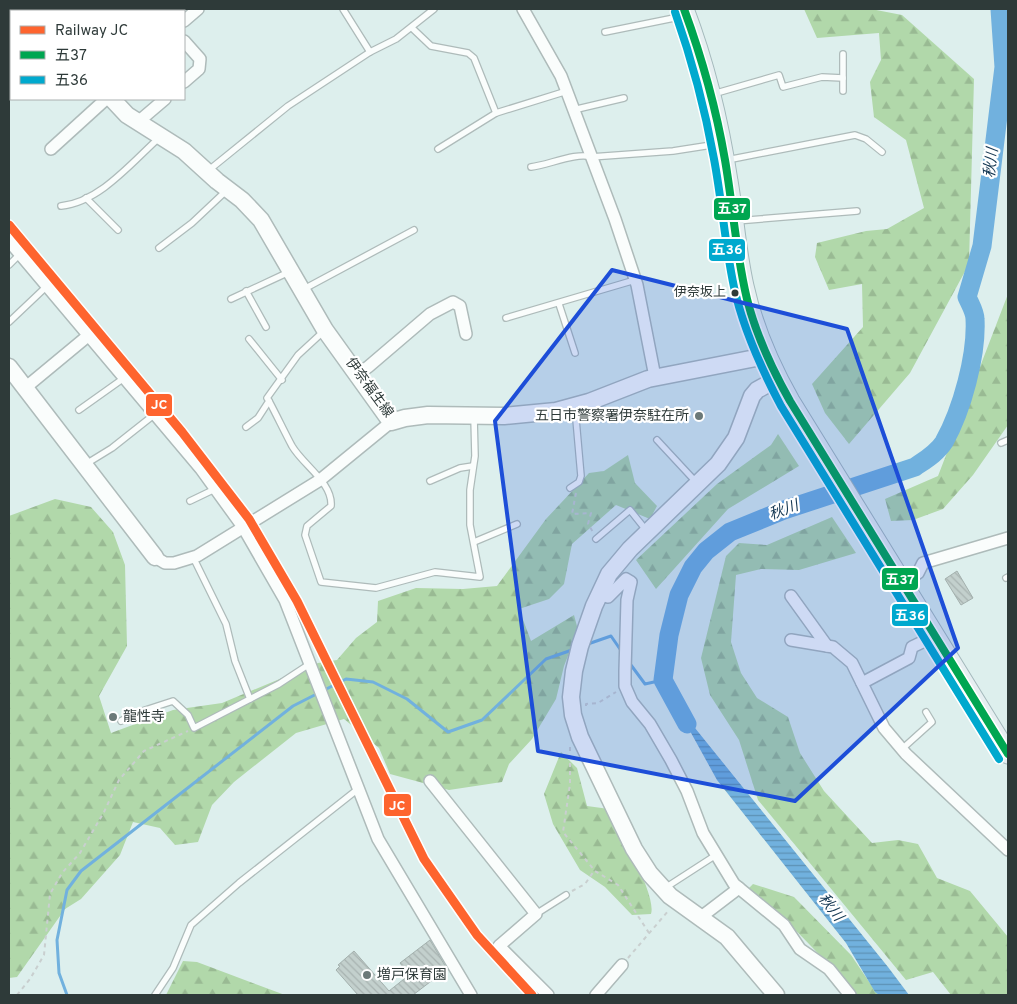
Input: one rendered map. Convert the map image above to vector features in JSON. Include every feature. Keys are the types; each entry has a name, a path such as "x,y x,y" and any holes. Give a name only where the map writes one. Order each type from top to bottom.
{"main road":[{"path":"685,12 710,95 723,152 744,284 766,356 790,401 1008,754"}],"street":[{"path":"185,20 198,9"},
{"path":"524,9 567,90 636,280 655,377"},
{"path":"185,42 200,59 199,70 185,81"},
{"path":"51,149 105,100"},
{"name":"伊奈福生線","path":"113,100 127,115 184,151 261,220 325,330 358,373 391,422 414,416 531,414 575,407 655,377 766,356"},
{"path":"138,122 164,100"},
{"path":"9,240 155,414 216,489 243,527 285,600 381,846 471,995"},
{"path":"358,373 368,367 430,314 453,302 460,306 466,334"},
{"path":"25,388 88,335"},
{"path":"9,366 155,557 165,563 174,563 193,557 320,480 391,422"},
{"path":"776,995 727,937 663,890 650,874 634,849 578,731 572,706 572,680 580,646 599,594 619,560 718,464 728,450 754,393 778,379"},
{"path":"902,583 918,573 923,563 1008,538"},
{"path":"599,594 608,597 622,581 626,579 631,582 628,600 625,686 632,702 650,724 671,760 687,791 703,833 734,884 784,925 800,949 829,969 850,995"},
{"path":"791,596 827,646"},
{"path":"862,683 909,658 912,647 935,636"},
{"path":"791,640 833,647 852,663 884,728 902,749 1008,850"},
{"path":"430,781 536,914 499,946 548,995"},
{"path":"701,917 739,888"},
{"path":"596,995 622,965"}],"lane":[{"path":"343,9 370,52"},
{"path":"207,172 288,106 370,52 396,39 434,9"},
{"path":"605,32 685,12"},
{"path":"412,28 431,46 468,54 474,58 496,113"},
{"path":"843,54 843,91"},
{"path":"710,95 779,75 783,87 822,77 843,78"},
{"path":"438,149 496,113 567,90"},
{"path":"573,110 624,98"},
{"path":"61,206 74,204 105,187 161,135"},
{"path":"531,167 549,165 580,155 591,157 673,151 723,152 855,135 866,139 882,152"},
{"path":"158,248 192,223 227,189"},
{"path":"86,198 118,230"},
{"path":"734,221 857,212"},
{"path":"302,290 414,230"},
{"path":"9,265 20,254"},
{"path":"231,299 246,290 291,271"},
{"path":"506,318 636,280"},
{"path":"9,322 48,286"},
{"path":"246,290 266,327"},
{"path":"559,304 576,353"},
{"path":"246,427 258,418 268,401 267,398 282,380 298,355 325,330"},
{"path":"249,340 282,380"},
{"path":"79,410 125,378"},
{"path":"268,401 293,447 332,498 331,506 307,526 305,535 321,582 376,588 435,572 480,577 470,525 470,490 474,466 474,415"},
{"path":"572,486 581,476 575,407"},
{"path":"84,465 112,448 155,414"},
{"path":"657,440 698,484"},
{"path":"1001,443 1008,440"},
{"path":"430,481 460,468 474,466"},
{"path":"190,502 216,489"},
{"path":"596,539 630,510 648,532"},
{"path":"474,542 517,524"},
{"path":"193,557 226,624 235,661 250,699"},
{"path":"121,721 133,714 173,701 188,715 194,728 279,684 311,663"},
{"path":"902,749 932,722 926,712"},
{"path":"155,995 174,968 191,925 239,883 358,789"},
{"path":"663,890 716,854"},
{"path":"536,914 566,894"}],"path":[{"path":"572,486 576,496 572,514 591,512 588,524 596,539"},
{"path":"586,712 586,704 598,703 625,686"},
{"path":"16,995 30,979 44,955 50,894 62,873 80,853 104,812 119,780 144,752 194,728"},
{"path":"578,731 569,736 570,784 563,832 595,870 618,885 649,933"},
{"path":"566,894 586,884 595,870"},
{"path":"622,965 677,901"}],"highlighted area":[{"path":"612,270 847,329 958,648 795,801 538,751 495,421"}],"green space":[{"path":"804,9 871,9 902,15 974,79 969,264 910,373 849,444 825,413 812,384 863,327 862,284 829,290 815,257 817,243 866,231 887,229 924,208 906,140 874,117 870,82 881,60 879,33 817,38"},
{"path":"1008,294 1008,425 973,475 943,509 913,520 891,521 885,499 938,476"},
{"path":"778,434 799,466 728,509 656,589 636,560 717,484 771,445"},
{"path":"628,455 635,483 657,506 650,519 616,505 572,544 564,584 549,599 519,609 531,641 574,615 578,630 564,666 556,699 532,739 509,764 502,782 449,790 390,774 379,748 344,719 296,733 234,782 212,805 198,842 175,845 160,828 133,822 120,855 81,899 65,909 17,977 9,978 9,516 55,499 91,507 113,532 125,565 127,646 99,696 111,733 173,710 222,703 318,663 337,660 356,638 377,622 378,601 416,588 463,589 497,586 546,519 589,473 604,471"},
{"path":"832,517 856,553 799,570 761,569 736,575 731,642 741,673 757,698 788,717 800,753 824,791 872,843 898,840 918,844 937,878 970,891 1008,937 1008,995 951,995 933,972 906,980 758,800 739,740 710,695 701,658 726,556 739,543 767,545"},
{"path":"561,752 577,768 587,806 609,809 643,878 651,905 651,914 632,915 605,887 580,870 553,824 544,794"},
{"path":"753,884 794,897 851,955 878,995 855,995 804,939 777,913 747,890"},
{"path":"183,961 197,962 285,995 166,995"}],"water":[{"path":"674,702 909,995 879,995 875,992 846,943 717,780"}],"building":[{"path":"957,571 973,598 961,605 945,579"},
{"path":"430,940 447,969 413,995 358,995 336,970 340,966 338,965 354,951 389,991 409,975 400,963"}],"waterway":[{"name":"秋川","path":"687,724 663,680 669,635 679,595 693,567 706,551 730,532 784,510 915,467 938,450 951,429 967,382 974,349 975,316 967,297 982,246 1004,67 1000,9"},
{"path":"585,645 611,636 622,652"},
{"path":"67,995 59,973 57,940 67,890 81,871 293,706 346,679 373,682 407,699 448,732 482,720 546,659 572,650"},
{"path":"628,661 645,684 663,680"}],"rail line":[{"name":"JC","path":"9,225 182,432 249,519 297,601 424,859 477,935 532,995"}],"transit line":[{"name":"五37","path":"684,9 713,102 725,160 743,282 755,326 765,352 790,401 1008,754"},
{"name":"五36","path":"675,12 702,103 717,175 734,287 742,318 760,363 781,406 999,759"}],"place":[{"name":"伊奈坂上","path":"735,293"},
{"name":"五日市警察署伊奈駐在所","path":"699,416"},
{"name":"龍性寺","path":"113,717"},
{"name":"増戸保育園","path":"367,975"}]}
